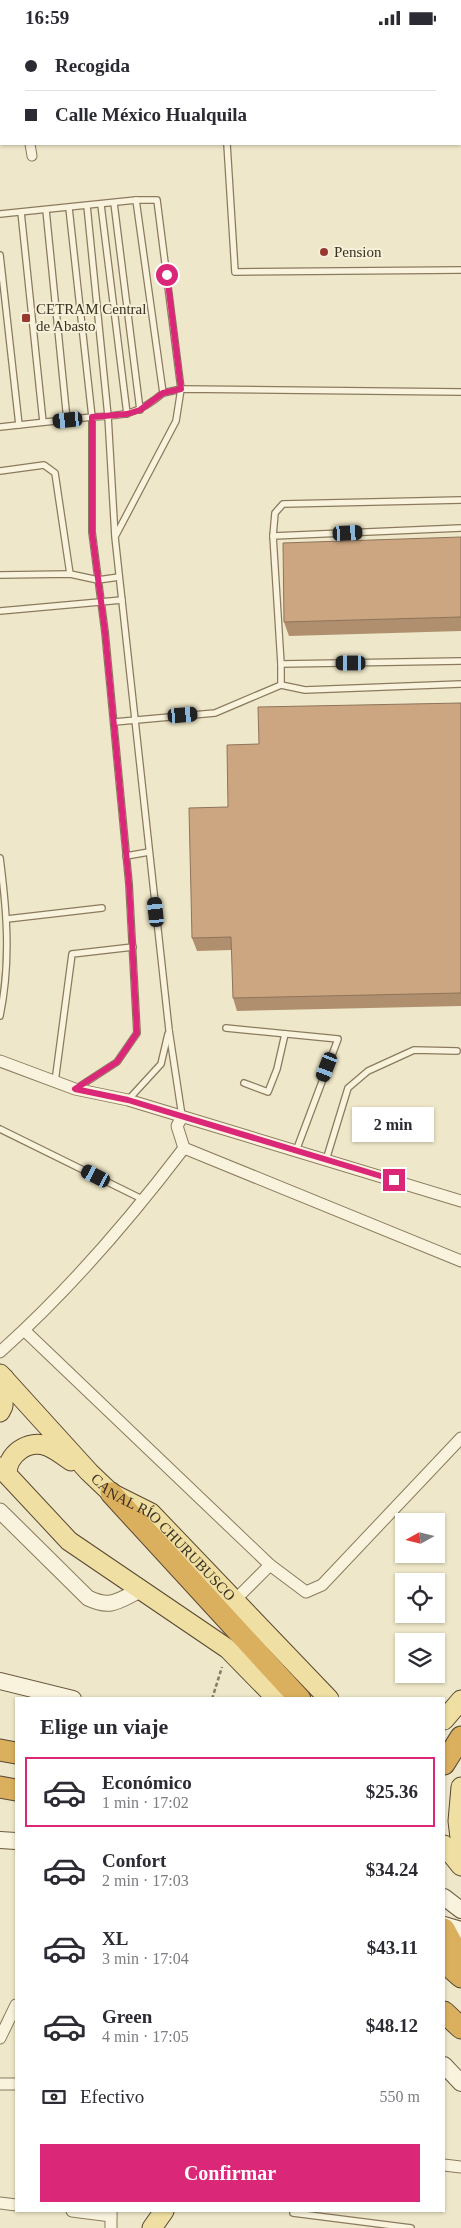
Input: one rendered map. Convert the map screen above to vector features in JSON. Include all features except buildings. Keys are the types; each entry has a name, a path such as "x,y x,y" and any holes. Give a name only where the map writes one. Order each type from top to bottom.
{"highway":[{"path":"111,1493 227,1607 298,1697"},
{"path":"445,1762 461,1737"},
{"path":"0,1750 15,1753"},
{"path":"0,1787 15,1790"},
{"path":"445,1931 461,1960"},
{"path":"445,1963 461,1977"},
{"path":"445,2013 461,2028"}],"main road":[{"path":"0,1412 3,1406 2,1376"},
{"name":"CANAL RÍO CHURUBUSCO","path":"2,1376 89,1472 111,1493"},
{"path":"89,1472 47,1446 41,1445 27,1447 14,1453 3,1471 69,1541 228,1649 275,1697"},
{"name":"CANAL RÍO CHURUBUSCO","path":"227,1607 327,1697"},
{"path":"0,1681 65,1697"},
{"path":"445,1719 461,1700"},
{"path":"461,1787 458,1821 461,1846"},
{"path":"0,1840 15,1841"},
{"path":"445,1846 461,1867"},
{"path":"445,1898 461,1910"},
{"path":"445,1925 461,1930"},
{"path":"445,2066 461,2083"},
{"path":"152,2228 163,2212"}],"street":[{"path":"30,145 32,156"},
{"path":"0,1061 75,1089 128,1100 461,1201"},
{"path":"182,1117 177,1126 184,1148"},
{"path":"0,1352 25,1331 145,1200 184,1148"},
{"path":"184,1148 461,1261"},
{"path":"25,1331 270,1565 306,1592 322,1585 461,1438"},
{"path":"0,1511 88,1598 101,1604 111,1604 140,1591"},
{"path":"227,1607 270,1565"},
{"path":"0,2038 15,2007"},
{"path":"0,2084 15,2084"},
{"path":"445,2165 461,2167"},
{"path":"0,2203 15,2205"},
{"path":"92,2212 111,2213 111,2228"}],"lane":[{"path":"227,145 234,272 461,270"},
{"path":"0,215 158,200 181,389 176,421 115,537"},
{"path":"136,201 163,393"},
{"path":"114,203 140,410"},
{"path":"101,205 127,414"},
{"path":"87,206 108,416 119,577 169,1030 182,1117"},
{"path":"69,207 92,417 92,532 114,722 133,947 137,1033 117,1062 75,1089"},
{"path":"46,210 68,420"},
{"path":"21,212 43,422"},
{"path":"0,255 19,425"},
{"path":"0,427 127,414 140,410 163,393 181,389 461,393"},
{"path":"0,471 44,465 55,473 70,574"},
{"path":"281,685 273,536 275,513 282,504 461,500"},
{"path":"273,536 461,528"},
{"path":"0,575 70,574 98,580 119,577"},
{"path":"0,611 122,600"},
{"path":"281,664 461,661"},
{"path":"114,722 215,713 281,685 305,690 461,684"},
{"path":"126,856 149,852"},
{"path":"0,858 8,919 6,985 0,1016"},
{"path":"8,919 102,908"},
{"path":"56,1082 72,954 133,947"},
{"path":"226,1028 338,1039 296,1151"},
{"path":"128,1100 161,1064 169,1030"},
{"path":"244,1083 268,1092 277,1069 285,1034"},
{"path":"326,1160 348,1088 368,1071 414,1050 457,1051"},
{"path":"0,1129 145,1200"},
{"path":"293,2213 411,2228"}],"path":[{"path":"213,1697 228,1649"}],"place":[{"name":"Pension","path":"324,252"},
{"name":"CETRAM Central de Abasto","path":"26,318"}],"route":[{"path":"167,275 181,389 163,393 152,403 140,410 127,414 92,417 92,532 105,632 129,884 137,1033 117,1062 75,1089 128,1100 394,1180"}]}
